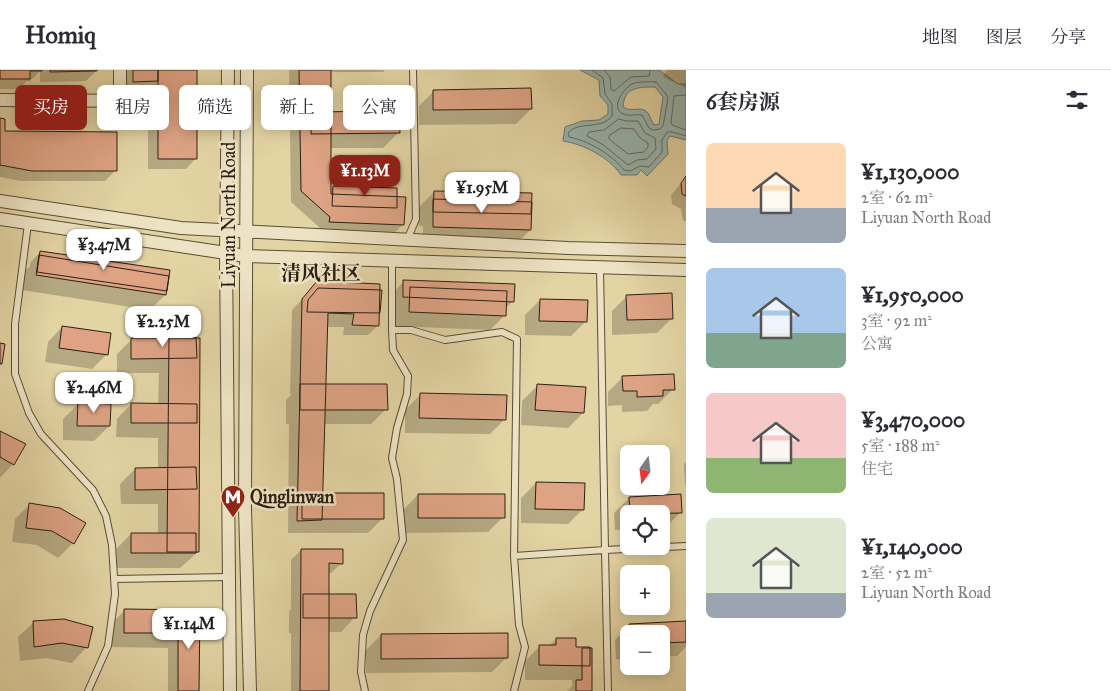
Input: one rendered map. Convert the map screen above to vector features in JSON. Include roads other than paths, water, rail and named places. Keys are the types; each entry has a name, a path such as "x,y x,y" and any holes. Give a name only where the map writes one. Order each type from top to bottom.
{"street":[{"path":"120,70 120,85"},
{"name":"Liyuan North Road","path":"228,70 226,253 230,691"},
{"name":"Liyuan North Road","path":"247,70 245,508 250,691"},
{"path":"0,100 97,101"},
{"path":"0,201 181,228 406,240 686,251"},
{"path":"0,219 246,256 686,270"}],"lane":[{"path":"406,240 416,219 414,70"},
{"path":"28,224 15,324 15,374 28,413 41,434 93,490 106,516 112,544 115,594 108,646 88,691"},
{"path":"365,691 362,672 363,635 370,611 403,540 397,479 392,458 397,428 407,394 408,376 393,350 392,260"},
{"path":"600,267 608,691"},
{"path":"392,330 411,330 444,340 502,332 517,339 514,556 519,624 525,647 514,691"},
{"path":"514,556 686,546"},
{"path":"114,579 229,577"}],"water":[{"path":"580,70 659,70 678,84 686,84 686,140 670,136 667,141 668,154 647,176 641,170 637,175 621,175 616,168 595,152 563,141 565,127 582,121 599,120 608,114 608,105 600,96 599,80","holes":["655,87 663,97 659,124 654,125 646,111 623,107 626,95 638,88"]}],"place":[{"name":"Qinglinwan","path":"233,518"}],"district":[{"name":"清风社区","path":"321,273"}]}
